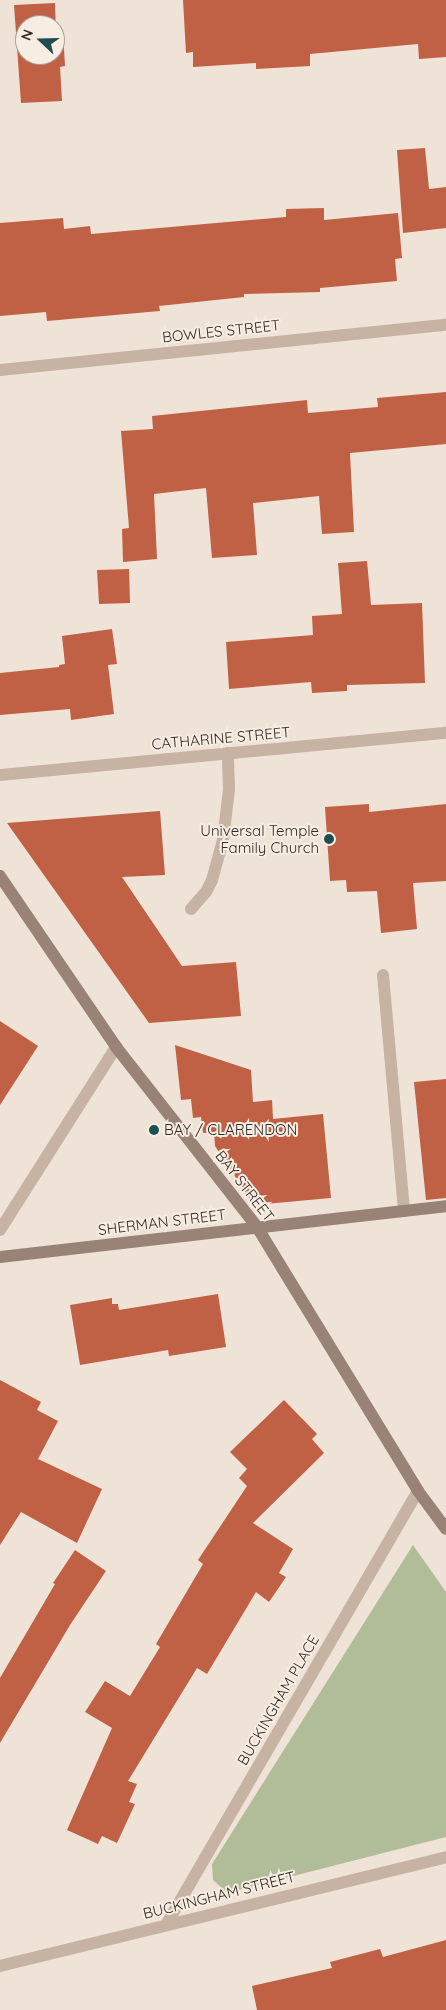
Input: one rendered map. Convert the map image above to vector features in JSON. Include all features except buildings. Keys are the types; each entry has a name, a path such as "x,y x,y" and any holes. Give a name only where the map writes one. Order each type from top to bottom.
{"main road":[{"name":"BAY STREET","path":"0,876 116,1047 257,1228 418,1491 446,1529"},
{"name":"SHERMAN STREET","path":"0,1257 278,1227 446,1206"}],"street":[{"name":"BOWLES STREET","path":"0,370 446,325"},
{"name":"CATHARINE STREET","path":"0,775 446,733"},
{"path":"191,909 206,892 212,880 223,840 229,789 228,753"},
{"path":"382,975 404,1211"},
{"path":"0,1230 116,1047"},
{"name":"BUCKINGHAM PLACE","path":"166,1925 418,1491"},
{"name":"BUCKINGHAM STREET","path":"0,1966 446,1857"}],"green space":[{"path":"413,1545 446,1592 446,1837 227,1893 213,1880 212,1864"}],"place":[{"name":"Universal Temple Family Church","path":"329,839"},
{"name":"BAY / CLARENDON","path":"154,1130"}]}
